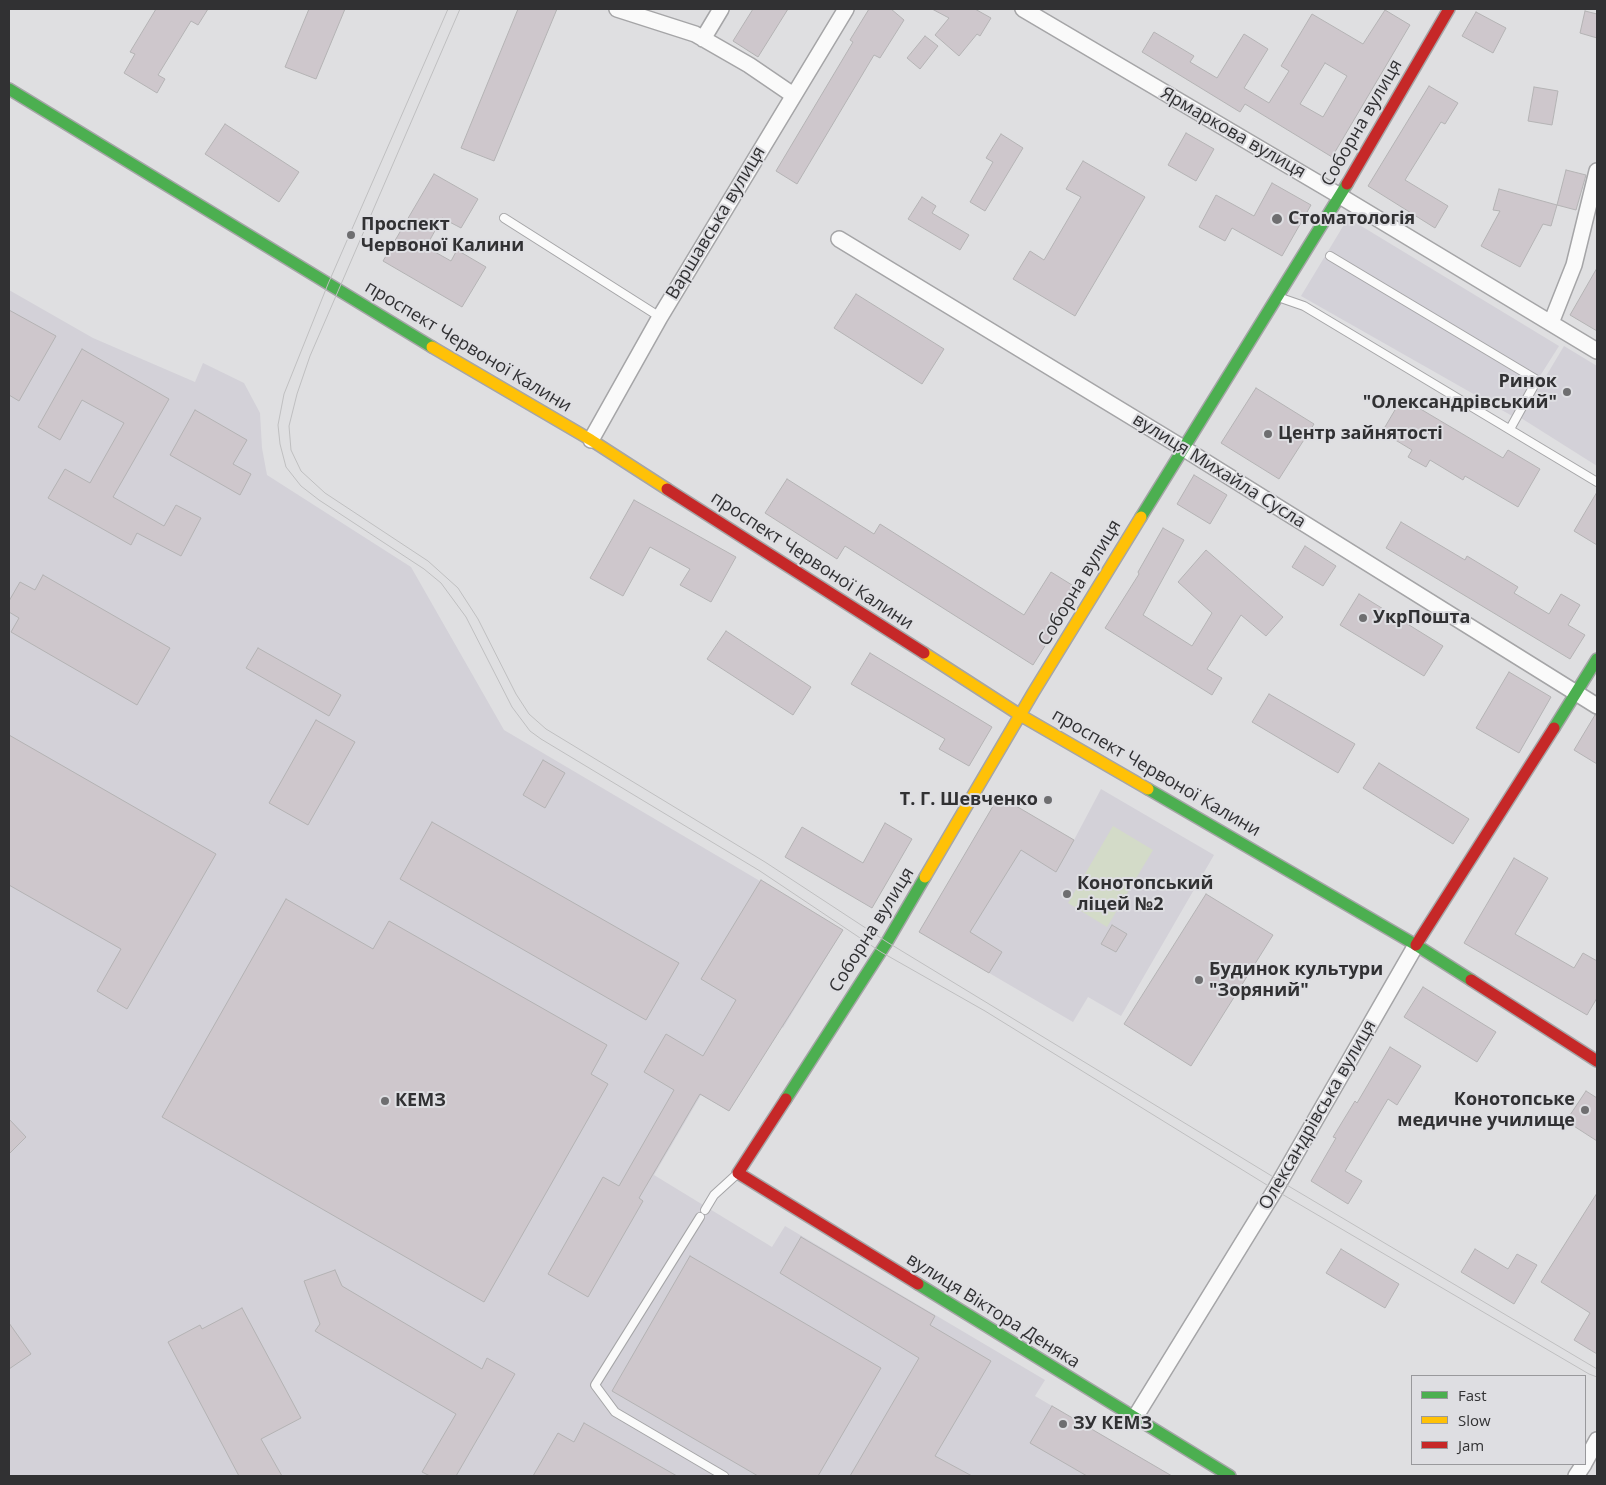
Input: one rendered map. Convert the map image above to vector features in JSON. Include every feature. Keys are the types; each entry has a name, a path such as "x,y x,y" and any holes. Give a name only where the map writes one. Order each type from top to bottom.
{"main road":[{"name":"Соборна вулиця","path":"738,1173 887,942 1020,715 1340,196 1449,9"},
{"name":"проспект Червоної Калини","path":"9,89 346,296 591,440 1020,715 1416,945 1597,1061"},
{"name":"Олександрівська вулиця","path":"1416,945 1597,659"},
{"name":"вулиця Віктора Деняка","path":"738,1173 1134,1419 1230,1476"}],"street":[{"path":"617,9 703,39 749,65 793,95"},
{"path":"703,39 721,9"},
{"name":"Варшавська вулиця","path":"591,440 660,317 846,9"},
{"name":"Ярмаркова вулиця","path":"1023,9 1340,196 1597,351"},
{"path":"1551,324 1574,265 1597,171"},
{"name":"вулиця Михайла Сусла","path":"838,239 1183,448 1597,706"},
{"name":"Олександрівська вулиця","path":"1134,1419 1275,1190 1416,945"},
{"path":"1586,1459 1597,1440"},
{"path":"1576,1476 1583,1465"}],"lane":[{"path":"504,218 660,317"},
{"path":"1330,256 1537,380 1510,429"},
{"path":"1277,296 1304,306 1597,482"},
{"path":"723,1476 615,1412 595,1385 714,1195 738,1173"}],"shaded area":[{"path":"1348,218 1559,346 1514,417 1301,296"},
{"path":"9,290 93,338 195,382 203,363 244,383 260,413 262,448 267,475 411,567 504,730 843,930 783,1028 768,1019 773,1039 729,1111 701,1095 654,1175 772,1247 785,1226 1045,1380 1035,1396 1172,1476 9,1476"},
{"name":"Ринок \"Олександрівський\"","path":"1564,346 1597,366 1597,466 1521,418"},
{"name":"Конотопський ліцей №2","path":"1101,789 1214,855 1121,1016 1088,997 1073,1022 919,932 999,796 1074,840"}],"green space":[{"path":"1113,826 1153,850 1107,927 1068,903"}],"building":[{"path":"156,9 208,9 198,25 191,21 158,75 165,79 157,93 124,73 135,54 130,52"},
{"path":"309,9 345,9 316,79 285,67"},
{"path":"518,9 557,9 494,161 461,148"},
{"path":"753,9 788,9 758,57 733,41"},
{"path":"869,9 891,9 904,20 880,58 874,55 797,184 776,171 853,42 850,40"},
{"path":"932,9 975,9 991,18 980,36 977,34 959,56 935,35 949,18"},
{"path":"1385,10 1410,25 1332,157 1245,104 1240,112 1142,52 1154,32 1194,56 1190,62 1217,78 1244,34 1268,49 1244,88 1269,103 1289,71 1281,66 1312,14 1363,44","holes":["1325,63 1347,76 1323,117 1300,104"]},
{"path":"1585,11 1597,14 1597,38 1580,33"},
{"path":"1476,12 1506,28 1493,53 1462,36"},
{"path":"925,36 938,46 920,69 907,58"},
{"path":"1429,86 1458,103 1445,124 1441,122 1405,180 1448,206 1435,228 1368,186"},
{"path":"1534,87 1558,91 1552,125 1528,121"},
{"path":"225,124 299,172 279,202 205,154"},
{"path":"1186,133 1214,149 1196,181 1168,165"},
{"path":"1001,134 1023,148 985,211 970,202 993,162 986,158"},
{"path":"1083,161 1145,197 1075,316 1013,279 1030,251 1044,260 1081,197 1066,189"},
{"path":"1566,170 1586,175 1576,210 1557,205"},
{"path":"434,174 478,199 461,228 442,218 426,247 451,261 457,250 486,267 462,307 383,261"},
{"name":"Стоматологія","path":"1272,183 1311,205 1282,256 1232,228 1225,241 1199,227 1216,195 1254,216"},
{"path":"1499,189 1557,205 1551,226 1543,224 1520,267 1481,246 1500,211 1493,210"},
{"path":"922,197 936,206 932,213 969,235 960,250 908,219"},
{"path":"1597,268 1597,331 1570,315"},
{"path":"856,294 944,349 922,384 834,328"},
{"path":"9,310 56,336 19,401 9,395"},
{"path":"82,349 169,399 113,497 164,526 176,505 201,518 181,556 137,533 131,545 48,498 65,469 90,483 124,423 82,400 60,440 38,427"},
{"name":"Центр зайнятості","path":"1256,388 1314,424 1279,479 1221,443"},
{"path":"1402,398 1503,458 1508,450 1540,469 1518,507 1465,476 1463,480 1430,460 1426,467 1408,457 1412,450 1382,432"},
{"path":"195,410 247,440 233,464 251,474 240,495 170,455"},
{"path":"1194,475 1227,495 1210,524 1177,504"},
{"path":"787,479 874,534 880,524 1024,615 1051,572 1080,590 1033,665 845,546 837,559 765,513"},
{"path":"1597,492 1597,545 1574,531"},
{"path":"634,500 736,557 711,602 680,585 690,569 650,547 623,596 590,578"},
{"path":"1401,522 1465,560 1467,556 1518,587 1514,593 1549,614 1561,594 1580,605 1568,625 1585,635 1570,659 1386,548"},
{"path":"1163,528 1184,540 1143,615 1192,646 1212,613 1178,582 1206,550 1283,617 1266,636 1241,615 1207,669 1222,678 1212,695 1105,628 1139,574 1138,572"},
{"path":"1305,546 1336,566 1323,586 1292,567"},
{"path":"43,575 170,648 137,705 11,632 19,618 9,612 9,601 20,582 35,590"},
{"path":"1359,594 1443,646 1424,676 1340,625"},
{"path":"726,631 811,687 793,715 707,659"},
{"path":"258,648 341,695 329,716 246,668"},
{"path":"870,653 992,727 969,766 939,749 945,739 851,684"},
{"path":"1509,672 1551,697 1519,753 1476,728"},
{"path":"1269,694 1355,744 1338,773 1252,722"},
{"path":"1595,715 1597,715 1597,764 1574,750"},
{"path":"316,720 355,742 308,825 269,803"},
{"path":"9,735 216,854 127,1009 97,991 121,949 9,885"},
{"path":"543,760 565,773 545,808 523,795"},
{"path":"1379,763 1469,819 1453,844 1363,788"},
{"path":"999,796 1074,840 1056,872 1021,850 970,932 1002,952 989,973 919,932"},
{"path":"432,822 679,963 646,1020 400,879"},
{"path":"885,823 912,839 872,908 785,857 802,827 863,863"},
{"path":"1514,858 1548,878 1515,934 1574,968 1583,953 1597,961 1597,998 1587,1015 1464,943"},
{"path":"761,880 843,930 729,1111 700,1094 639,1198 643,1201 588,1297 548,1274 603,1177 619,1186 674,1090 644,1072 666,1034 703,1056 736,1000 701,979"},
{"name":"Будинок культури \"Зоряний\"","path":"1206,894 1273,935 1191,1066 1124,1024"},
{"name":"КЕМЗ","path":"286,899 373,949 389,921 607,1045 591,1074 608,1084 484,1302 162,1117"},
{"path":"1112,925 1127,934 1116,952 1101,944"},
{"path":"1423,987 1496,1032 1477,1062 1404,1017"},
{"path":"1390,1047 1421,1066 1397,1105 1388,1099 1345,1171 1362,1181 1348,1204 1311,1181 1336,1138 1333,1137 1355,1101 1357,1103"},
{"name":"Конотопське медичне училище","path":"1586,1091 1597,1098 1597,1141 1566,1121"},
{"path":"9,1119 26,1137 9,1154"},
{"path":"1597,1193 1597,1354 1574,1340 1590,1313 1541,1282"},
{"path":"801,1237 935,1316 930,1325 991,1361 935,1456 972,1476 850,1476 919,1358 780,1273"},
{"path":"1341,1249 1399,1284 1385,1308 1326,1273"},
{"path":"1475,1249 1508,1269 1517,1254 1537,1265 1514,1304 1461,1272"},
{"path":"690,1256 881,1368 818,1476 758,1476 612,1391"},
{"path":"335,1270 342,1286 482,1369 487,1358 515,1374 456,1476 430,1476 422,1472 456,1414 315,1331 320,1324 304,1281"},
{"path":"242,1308 301,1418 261,1439 282,1476 239,1476 168,1342 200,1325 202,1329"},
{"path":"9,1323 31,1354 9,1369"},
{"name":"ЗУ КЕМЗ","path":"1052,1406 1172,1476 1087,1476 1030,1443"},
{"path":"584,1423 677,1476 533,1476 558,1433 574,1442"}],"tram line":[{"path":"448,9 328,284 284,394 278,425 280,444 286,467 301,486 319,500 424,569 441,583 466,617 512,707 530,731 541,739 760,871 881,952 985,1011 1275,1190 1597,1377"},
{"path":"460,9 310,356 297,394 289,426 291,450 301,471 325,493 428,561 458,588 478,619 516,694 529,714 546,729 765,862 887,942 1280,1181 1597,1369"}],"traffic: fast":[{"path":"9,89 432,347"},
{"path":"1141,517 1347,184"},
{"path":"1554,728 1597,659"},
{"path":"1148,789 1416,945 1471,980"},
{"path":"786,1099 887,942 925,877"},
{"path":"918,1284 1230,1476"}],"traffic: slow":[{"path":"432,347 591,440 667,489"},
{"path":"925,877 1033,693 1141,517"},
{"path":"924,653 1020,715 1148,789"}],"traffic: jam":[{"path":"1347,184 1449,9"},
{"path":"667,489 924,653"},
{"path":"1416,945 1554,728"},
{"path":"1471,980 1597,1061"},
{"path":"786,1099 738,1173 918,1284"}],"place":[{"name":"Стоматологія","path":"1277,219"},
{"name":"Проспект Червоної Калини","path":"351,235"},
{"name":"Ринок \"Олександрівський\"","path":"1567,392"},
{"name":"Центр зайнятості","path":"1268,434"},
{"name":"УкрПошта","path":"1363,618"},
{"name":"Т. Г. Шевченко","path":"1048,800"},
{"name":"Конотопський ліцей №2","path":"1067,894"},
{"name":"Будинок культури \"Зоряний\"","path":"1199,980"},
{"name":"КЕМЗ","path":"385,1101"},
{"name":"Конотопське медичне училище","path":"1585,1110"},
{"name":"ЗУ КЕМЗ","path":"1063,1424"}]}
